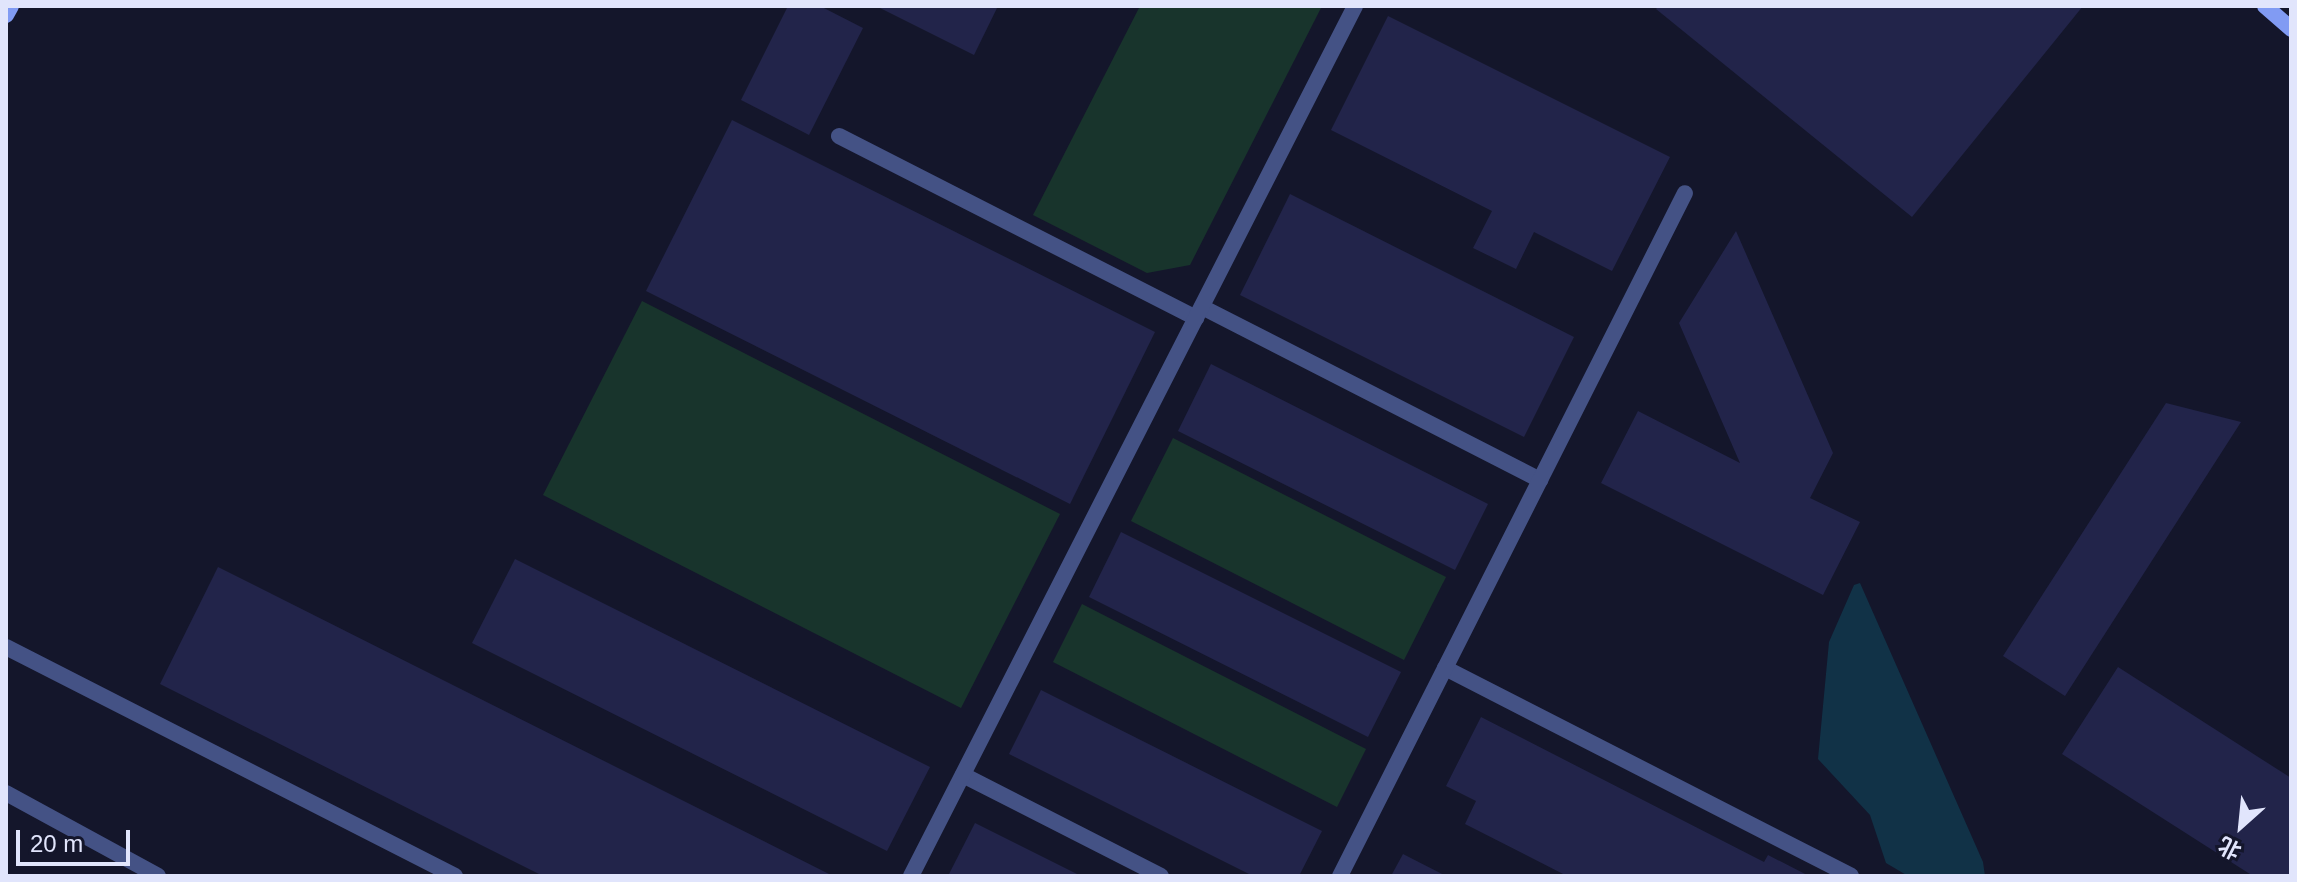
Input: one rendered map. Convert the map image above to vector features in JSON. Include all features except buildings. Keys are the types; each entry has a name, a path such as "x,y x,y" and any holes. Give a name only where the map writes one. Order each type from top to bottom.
{"street":[{"path":"6,15 11,6"},
{"path":"2265,6 2291,29"}],"lane":[{"path":"911,876 1355,6"},
{"path":"839,136 1540,480"},
{"path":"1340,876 1685,193"},
{"path":"6,647 455,876"},
{"path":"1445,668 1851,876"},
{"path":"963,775 1161,876"},
{"path":"6,793 158,876"}],"green space":[{"path":"1140,6 1322,6 1190,265 1147,273 1033,215"},
{"path":"642,301 1060,514 961,708 543,495"},
{"path":"1173,438 1446,577 1404,660 1131,521"},
{"path":"1082,604 1366,749 1337,807 1053,662"}],"water":[{"path":"1860,583 1983,862 1985,876 1908,876 1886,863 1870,815 1818,759 1829,642 1854,585"}]}
